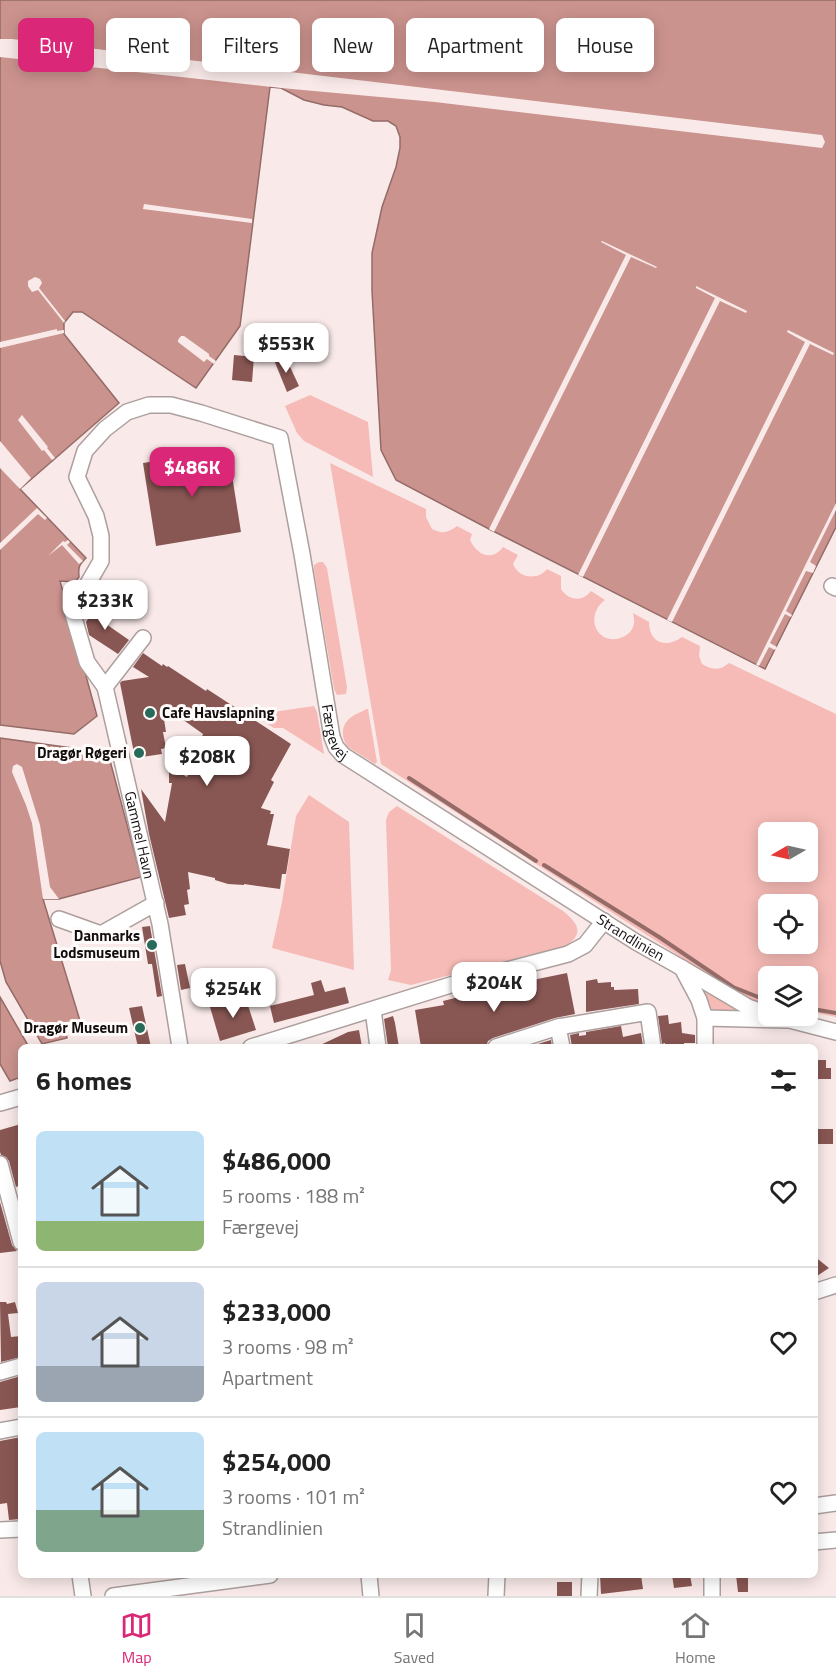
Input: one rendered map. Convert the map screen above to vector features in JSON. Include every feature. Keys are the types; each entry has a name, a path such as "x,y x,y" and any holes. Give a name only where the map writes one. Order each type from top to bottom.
{"street":[{"name":"Færgevej","path":"105,687 87,662 72,610 101,561 101,536 96,516 77,477 85,451 105,429 127,412 149,405 171,405 280,438 332,737 336,747 343,756 604,921"},
{"path":"105,687 143,638"},
{"name":"Gammel Havn","path":"105,687 156,903 180,1044"},
{"path":"59,919 101,934 156,903"},
{"name":"Strandlinien","path":"274,1044 289,1042 373,1010 457,983 568,954 585,945 604,921 636,942 748,1007 758,1010"},
{"path":"682,968 699,1000 705,1018 705,1044"},
{"path":"373,1010 378,1044"},
{"path":"505,1044 558,1027 648,1012 653,1044"},
{"path":"705,1018 758,1018"},
{"path":"812,1026 836,1032"},
{"path":"558,1027 561,1044"},
{"path":"0,1103 18,1098"},
{"path":"0,1164 15,1193 18,1218"},
{"path":"818,1291 836,1285"},
{"path":"0,1372 18,1367"},
{"path":"0,1431 18,1428"},
{"path":"818,1505 836,1503"},
{"path":"0,1530 18,1529"},
{"path":"818,1542 836,1540"},
{"path":"80,1578 83,1596"},
{"path":"113,1596 248,1578"},
{"path":"369,1578 371,1596"},
{"path":"496,1596 497,1578"},
{"path":"589,1596 590,1578"},
{"path":"712,1578 712,1596"}],"shaded area":[{"path":"0,0 836,0 836,527 765,669 396,480 381,450 372,253 382,207 396,167 400,137 396,126 388,121 373,121 342,107 304,100 281,88 270,87 240,326 196,388 82,312 73,312 64,323 64,334 119,403 20,489 86,558 80,566 79,577 75,582 60,581 97,716 74,734 0,725"},
{"path":"310,395 368,422 373,477 304,441 297,433 285,406"},
{"path":"330,463 426,509 426,517 432,529 445,532 457,526 472,534 470,540 473,545 485,555 499,552 503,547 518,555 513,564 524,575 539,575 547,569 561,576 561,589 567,596 575,599 584,597 591,591 605,600 598,608 594,618 596,629 604,637 616,639 628,634 634,625 633,613 649,622 652,635 660,642 670,643 682,637 700,646 699,656 702,664 706,666 719,668 729,663 836,714 836,1017 818,1013 818,966 758,966 758,1002 734,991 381,764"},
{"path":"323,562 327,568 347,687 346,694 337,695 334,689 314,571 314,565"},
{"path":"314,706 324,754 283,728 274,728 253,715"},
{"path":"368,709 377,762 375,764 348,747 343,735 346,722"},
{"path":"0,738 108,753 141,877 59,899 43,899 81,1024 65,1028 67,1038 42,1044 6,982 0,961"},
{"path":"309,795 349,822 354,970 272,948 296,816"},
{"path":"397,806 563,911 575,924 577,933 575,937 565,946 411,985 388,980 391,970 386,820 389,812"},
{"path":"700,986 750,1013 712,1014"},
{"path":"0,997 27,1044 18,1044 18,1078 10,1081 0,1064"}],"pier":[{"path":"0,39 18,40 18,59 0,57"},
{"path":"94,49 106,50 106,69 94,67"},
{"path":"190,60 202,62 202,72 290,72 822,135 825,142 822,148 435,102 136,72 190,72"},
{"path":"144,204 252,219 252,223 143,209"},
{"path":"602,241 657,267 631,257 494,532 489,529 626,255"},
{"path":"35,277 40,279 42,283 39,288 65,321 64,323 38,290 32,292 28,286 28,281"},
{"path":"696,286 747,311 746,313 720,301 583,577 578,575 715,298"},
{"path":"57,329 57,331 64,330 64,333 0,348 0,342"},
{"path":"788,330 834,353 833,355 810,344 672,622 667,620 805,342 787,332"},
{"path":"181,336 209,354 216,361 214,364 207,359 204,362 178,342"},
{"path":"22,415 55,458 52,460 44,450 42,451 18,420"},
{"path":"0,441 31,478 20,489 0,468"},
{"path":"836,503 836,510 810,562 816,566 813,573 806,571 786,611 792,615 791,617 785,614 770,643 777,647 775,650 769,647 759,666 756,665"},
{"path":"37,508 47,518 45,520 38,514 0,550 0,543"},
{"path":"63,541 70,542 67,545 83,561 79,564 62,545 48,556"},
{"path":"17,764 22,767 40,825 50,887 59,899 43,899 32,823 12,772 13,766"}],"building":[{"path":"234,355 254,357 252,382 232,380"},
{"path":"285,356 299,386 287,392 274,360"},
{"path":"228,450 241,532 156,546 143,463"},
{"path":"96,607 111,617 106,624 129,640 118,654 89,635 86,622"},
{"path":"143,653 206,691 207,689 291,744 271,780 274,782 261,808 274,814 267,845 290,849 286,874 282,874 280,889 228,884 215,880 215,878 188,872 190,889 187,890 189,904 184,905 186,915 169,918 141,789 165,822 172,783 169,783 169,767 187,777 199,755 196,753 203,734 162,706 166,748 161,749 162,754 135,758 120,683 149,677 133,667"},
{"path":"150,926 162,996 157,997 152,964 148,964 142,927"},
{"path":"185,964 190,988 181,990 177,965"},
{"path":"567,973 575,1014 493,1038 487,1044 421,1044 415,1010 444,1005 443,1001 463,996 462,994"},
{"path":"597,979 598,983 611,982 614,990 638,989 639,1004 586,1012 586,981"},
{"path":"321,980 325,992 345,987 349,1003 274,1023 270,1006 314,995 311,983"},
{"path":"245,996 256,1030 220,1041 210,1007"},
{"name":"Dragør Museum","path":"142,1006 150,1044 137,1044 129,1008"},
{"path":"668,1015 669,1024 681,1022 682,1033 695,1035 695,1043 662,1044 658,1016"},
{"path":"393,1016 398,1044 388,1044 384,1019"},
{"path":"621,1026 623,1037 641,1033 643,1044 572,1044 570,1035 579,1033 579,1036 586,1035 586,1032"},
{"path":"359,1030 361,1044 322,1044 348,1032"},
{"path":"551,1040 552,1044 538,1044"},
{"path":"818,1060 826,1060 826,1068 831,1068 831,1079 818,1079"},
{"path":"18,1125 18,1186 16,1187 9,1161 0,1152 0,1130"},
{"path":"818,1129 833,1129 833,1144 818,1144"},
{"path":"0,1202 12,1245 17,1251 0,1253"},
{"path":"818,1259 829,1268 818,1275"},
{"path":"0,1302 7,1304 15,1302 18,1313 8,1314 11,1337 18,1336 18,1358 1,1362"},
{"path":"18,1377 18,1407 0,1410 0,1382"},
{"path":"18,1438 18,1519 9,1520 7,1503 0,1504 0,1441"},
{"path":"600,1578 641,1578 643,1589 601,1594"},
{"path":"672,1578 691,1578 692,1586 674,1588"},
{"path":"736,1578 748,1578 748,1592 738,1592"},
{"path":"557,1582 572,1582 572,1596 557,1596"}],"waterway":[{"path":"409,778 536,861"},
{"path":"544,865 659,937 733,987 758,997"},
{"path":"818,1010 836,1013"}],"place":[{"name":"Cafe Havslapning","path":"150,713"},
{"name":"Dragør Røgeri","path":"139,753"},
{"name":"Danmarks Lodsmuseum","path":"152,945"},
{"name":"Dragør Museum","path":"140,1028"}]}
